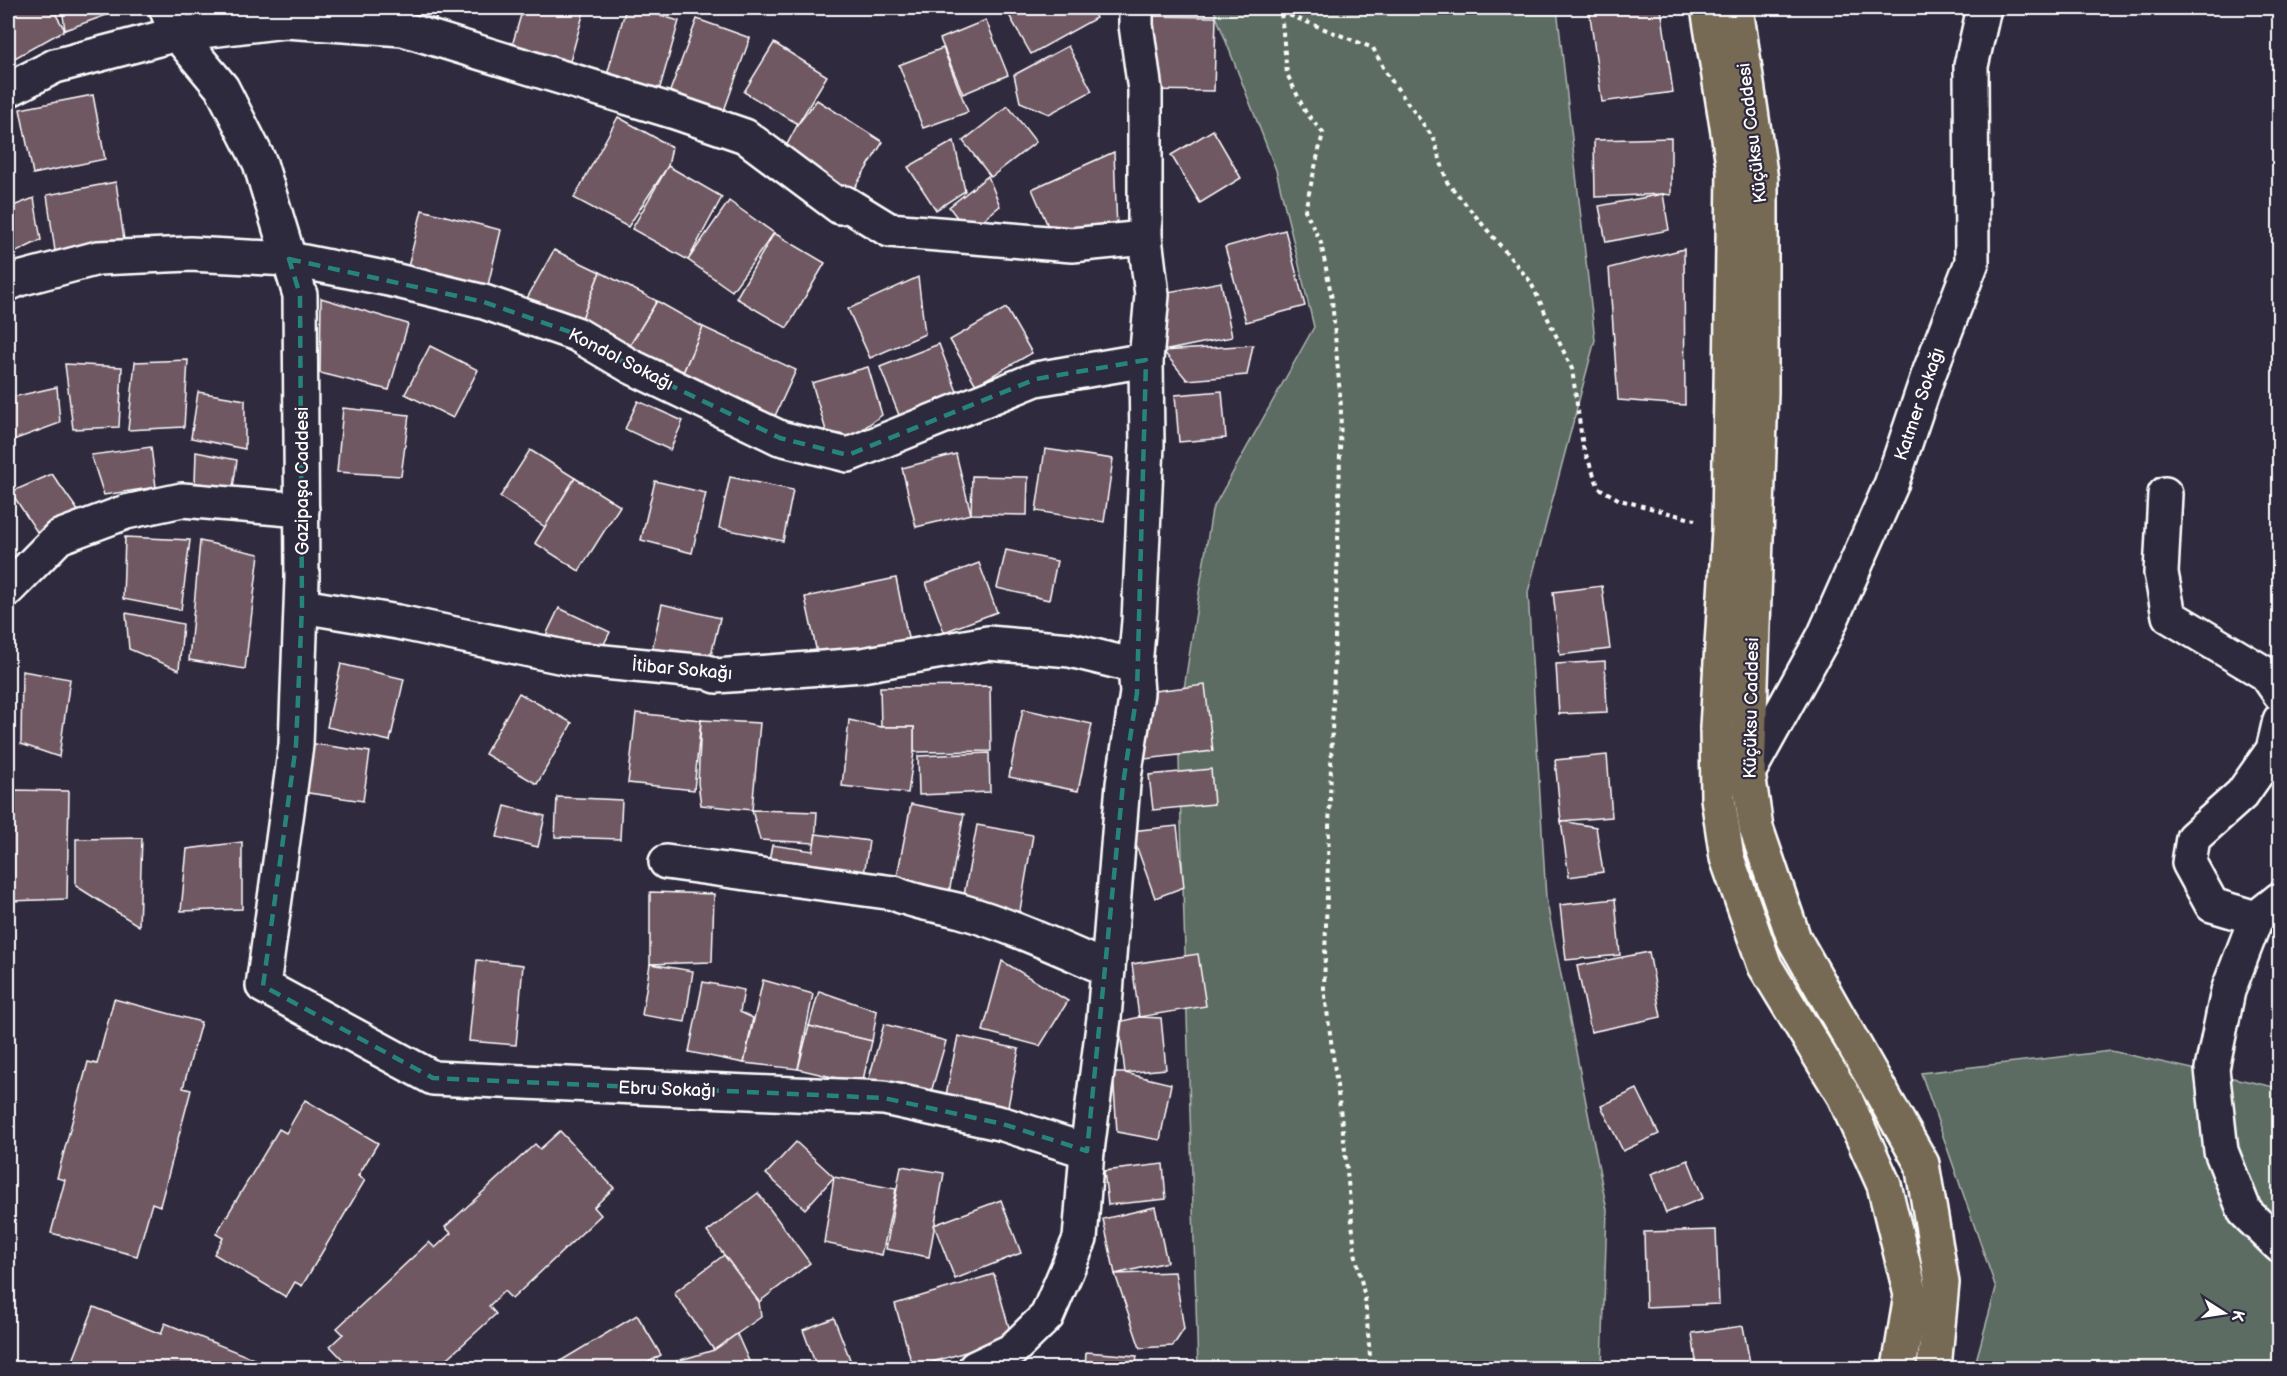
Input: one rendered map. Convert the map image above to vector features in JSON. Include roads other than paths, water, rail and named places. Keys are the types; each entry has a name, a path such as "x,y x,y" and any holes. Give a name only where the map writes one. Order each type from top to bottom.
{"main road":[{"name":"Küçüksu Caddesi","path":"1708,8 1734,170 1729,530 1717,728 1718,798 1727,858 1765,966 1844,1096 1884,1185 1911,1295 1899,1368"},
{"name":"Küçüksu Caddesi","path":"1736,8 1761,180 1761,392 1748,773 1756,828 1794,939 1922,1164 1942,1283 1934,1368"}],"street":[{"path":"975,1368 1011,1351 1047,1316 1080,1239 1087,1151 1104,1018 1123,784 1137,693 1135,666 1147,445 1146,360 1152,296 1145,238 1145,90 1136,25 1136,8"},
{"name":"Katmer Sokağı","path":"1748,773 1824,636 1891,484 1928,376 1972,262 1971,66 1983,8"},
{"path":"8,90 55,66 172,21 285,21 403,29 745,135 840,207 845,203 889,230 1071,245 1145,238"},
{"name":"Gazipaşa Caddesi","path":"172,21 222,88 255,154 300,295 302,606 296,745 263,986"},
{"name":"Kondol Sokağı","path":"8,284 99,258 190,254 289,259 484,302 576,334 630,366 780,438 848,455 1036,379 1146,360"},
{"path":"2165,495 2161,573 2169,616 2266,674 2280,694"},
{"path":"8,589 59,537 126,512 182,500 302,510"},
{"name":"İtibar Sokağı","path":"302,606 398,622 573,659 707,672 716,676 862,665 988,643 1070,650 1135,666"},
{"path":"2280,720 2273,750 2242,794 2193,838 2189,863 2212,905 2268,908 2229,991 2212,1069 2221,1151 2245,1212 2280,1246"},
{"path":"666,862 894,893 904,898 961,911 1026,932 1108,969"},
{"name":"Ebru Sokağı","path":"263,986 433,1078 884,1098 1004,1124 1087,1151"}]}
